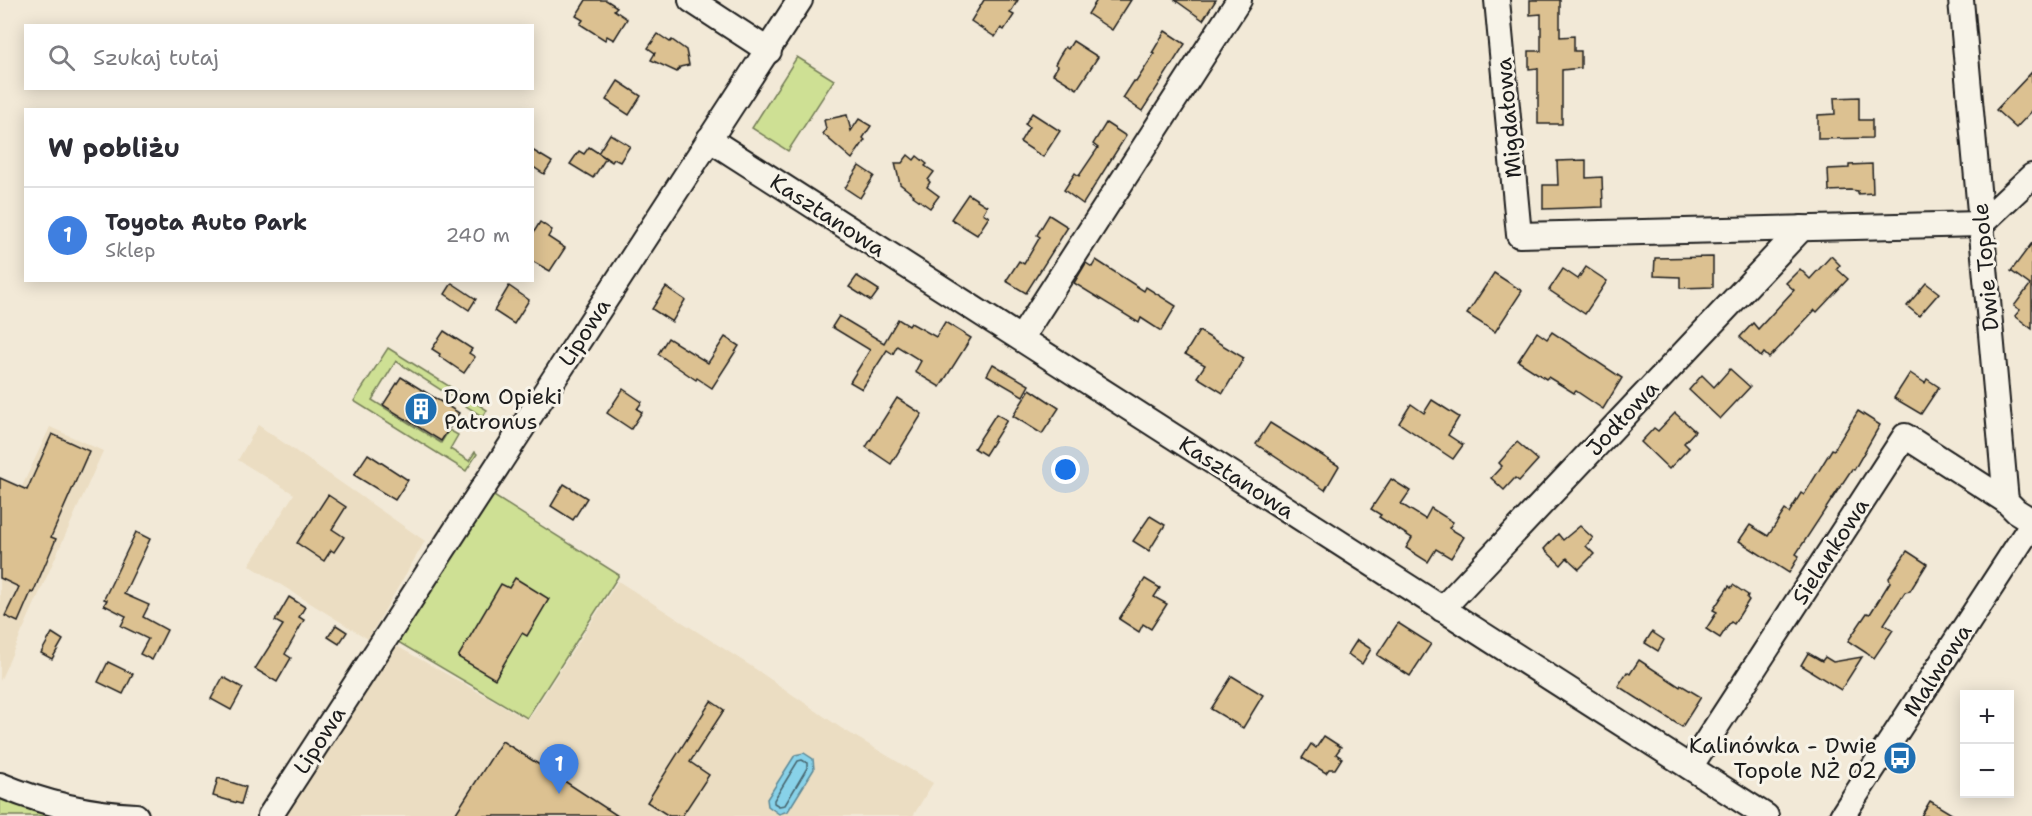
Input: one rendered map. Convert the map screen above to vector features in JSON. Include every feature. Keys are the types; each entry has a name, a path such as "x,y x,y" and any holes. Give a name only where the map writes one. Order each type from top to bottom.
{"street":[{"path":"691,0 769,51"},
{"name":"Lipowa","path":"270,816 800,0"},
{"path":"1021,338 1239,0"},
{"name":"Migdałowa","path":"1497,0 1519,235 1802,228"},
{"name":"Dwie Topole","path":"1961,0 2006,501"},
{"name":"Kasztanowa","path":"708,139 1766,816"},
{"path":"1802,228 1981,224 2032,176"},
{"name":"Jodłowa","path":"1442,609 1802,228"},
{"name":"Sielankowa","path":"1690,767 1905,436 2006,501"},
{"path":"2006,501 2016,511 2029,534"},
{"name":"Malwowa","path":"1842,816 2029,534"},
{"path":"0,785 57,804 94,812 136,816"}],"shaded area":[{"path":"258,425 425,541 368,639 249,565 294,494 238,460"},
{"path":"50,427 103,451 0,681 0,511 9,514"},
{"path":"618,581 754,668 841,728 933,783 913,816 284,816 393,644 528,720"}],"green space":[{"path":"797,57 834,80 788,151 752,128"},
{"path":"388,348 487,410 483,417 396,361 372,400 441,443 449,430 458,435 450,449 469,461 475,452 477,454 466,471 354,401"},
{"path":"486,491 619,575 527,718 393,639"},
{"path":"0,797 63,816 0,816"}],"water":[{"path":"804,753 813,759 814,769 788,811 779,814 768,806 767,799 795,755"}],"building":[{"path":"586,0 606,0 617,7 614,10 627,19 614,40 607,36 605,40 580,24 583,20 576,16"},
{"path":"984,0 1018,0 1010,13 1014,15 1004,30 1001,28 995,37 971,21"},
{"path":"1097,0 1131,0 1112,30 1088,14"},
{"path":"1175,0 1216,0 1203,20"},
{"path":"1530,0 1560,0 1560,37 1574,36 1574,51 1581,51 1581,68 1562,70 1562,124 1538,124 1538,68 1529,69 1529,51 1541,51 1541,14 1530,15"},
{"path":"1165,31 1185,44 1142,111 1123,98 1154,54 1152,53"},
{"path":"658,34 686,50 689,65 680,67 677,72 651,60 655,53 648,48"},
{"path":"1073,41 1098,57 1077,89 1053,74 1058,66 1055,64 1060,55"},
{"path":"2032,72 2032,111 2016,128 1996,110"},
{"path":"618,81 641,96 629,115 606,100"},
{"path":"1859,97 1859,120 1872,120 1872,138 1818,139 1818,115 1835,114 1834,98"},
{"path":"1032,113 1060,131 1043,157 1020,142 1029,127 1025,124"},
{"path":"847,115 851,131 859,119 871,126 852,159 823,134 826,129 824,120"},
{"path":"1106,123 1126,136 1083,204 1064,190 1075,173 1079,176 1098,148 1093,144"},
{"path":"610,134 630,146 620,162 614,159 612,162 598,153"},
{"path":"589,147 606,158 593,178 570,164 579,151 584,154"},
{"path":"534,151 552,162 544,174 534,167"},
{"path":"908,155 914,160 917,156 934,172 928,180 930,182 927,187 939,196 930,208 900,184 895,163 902,163"},
{"path":"1586,160 1586,178 1602,177 1603,207 1543,209 1543,185 1558,185 1557,161"},
{"path":"1872,164 1873,193 1858,194 1858,191 1850,190 1829,191 1828,169"},
{"path":"859,166 874,176 860,198 845,188"},
{"path":"968,194 987,206 983,213 989,217 977,235 951,219"},
{"path":"1049,215 1068,227 1026,293 1006,281 1019,261 1024,264 1040,237 1037,235"},
{"path":"540,222 552,230 548,237 565,248 550,271 534,262 534,232"},
{"path":"2032,243 2032,329 2015,316 2020,310 2014,306 2030,285 2011,271"},
{"path":"1831,256 1840,265 1837,269 1848,279 1769,358 1764,353 1761,357 1740,337 1753,323 1758,329 1794,290 1786,283 1800,269 1810,279"},
{"path":"1713,257 1713,287 1680,288 1680,277 1654,276 1655,258"},
{"path":"1096,260 1144,291 1146,287 1176,306 1161,331 1141,318 1139,323 1074,283 1086,263 1092,267"},
{"path":"1586,267 1607,281 1585,314 1549,290 1563,269 1578,279"},
{"path":"1494,273 1522,291 1495,332 1467,314"},
{"path":"857,276 879,290 871,301 849,287"},
{"path":"452,283 476,299 469,310 445,294"},
{"path":"1926,283 1939,293 1919,316 1907,306"},
{"path":"509,286 529,300 514,324 494,311"},
{"path":"666,287 685,300 672,322 652,309"},
{"path":"839,316 884,343 898,319 909,326 911,323 936,337 945,322 971,338 940,387 915,372 921,361 897,346 893,354 887,350 862,389 850,382 870,350 832,327"},
{"path":"444,331 472,349 469,353 475,357 464,373 432,349"},
{"path":"1199,331 1244,358 1223,393 1197,377 1205,365 1185,354"},
{"path":"1537,332 1547,339 1552,332 1622,378 1603,409 1576,391 1574,393 1548,377 1546,379 1518,361"},
{"path":"725,337 739,346 712,388 658,354 668,338 708,363"},
{"path":"993,364 1029,385 1023,396 987,375"},
{"path":"1730,369 1750,387 1720,419 1689,390 1702,375 1714,387"},
{"path":"1910,373 1925,383 1927,379 1939,387 1921,414 1894,398"},
{"name":"Dom Opieki Patronus","path":"401,377 459,413 441,441 383,405"},
{"path":"623,389 642,402 637,409 642,412 631,429 607,413"},
{"path":"1030,389 1059,408 1042,434 1013,416"},
{"path":"897,398 922,414 891,464 866,447"},
{"path":"1432,400 1459,417 1448,435 1463,445 1453,459 1399,423 1411,404 1424,413"},
{"path":"1858,411 1880,425 1854,470 1852,469 1796,554 1799,556 1789,573 1739,541 1750,525 1768,536 1785,510 1789,513 1801,493 1804,495"},
{"path":"1675,413 1695,431 1684,443 1689,448 1669,469 1641,442 1654,428 1658,431"},
{"path":"996,414 1007,420 985,455 974,448"},
{"path":"1270,423 1339,466 1325,490 1256,444"},
{"path":"52,434 89,451 51,537 56,539 18,622 5,616 19,587 0,578 0,478 27,490"},
{"path":"1517,442 1538,460 1519,481 1515,478 1504,490 1491,478 1502,466 1499,463"},
{"path":"368,454 408,480 395,500 354,475"},
{"path":"1391,479 1410,491 1401,504 1425,519 1431,508 1453,522 1449,528 1464,537 1451,558 1436,549 1428,562 1406,548 1412,538 1379,517 1381,515 1371,509"},
{"path":"564,484 587,498 573,520 551,506"},
{"path":"328,495 346,507 332,529 344,537 334,552 331,550 324,561 297,543"},
{"path":"1150,516 1165,525 1149,551 1133,541"},
{"path":"1580,526 1593,538 1586,546 1594,554 1579,569 1567,558 1561,565 1544,549 1558,534 1563,540"},
{"path":"136,532 150,539 124,594 149,605 143,617 167,630 152,660 140,654 148,639 121,626 126,616 104,605 107,600 104,599"},
{"path":"1907,551 1927,564 1910,591 1905,592 1884,624 1893,630 1874,658 1848,641 1867,613 1870,614 1890,582 1889,578"},
{"path":"515,578 549,599 527,636 522,633 495,679 458,657 501,584 509,588"},
{"path":"1145,579 1160,588 1154,597 1167,604 1151,629 1143,624 1139,632 1119,619"},
{"path":"1733,585 1748,595 1749,600 1734,624 1731,622 1729,624 1720,638 1706,629 1717,612 1713,610 1729,586 1731,588"},
{"path":"289,597 305,607 299,617 304,620 285,654 291,658 277,682 255,669 283,625 275,621"},
{"path":"1398,623 1431,644 1410,676 1377,655"},
{"path":"336,625 347,632 339,644 328,637"},
{"path":"1652,632 1664,640 1658,651 1645,643"},
{"path":"52,633 63,640 52,659 41,653"},
{"path":"1357,640 1371,649 1362,664 1348,654"},
{"path":"1808,653 1822,661 1825,657 1833,662 1862,657 1841,690 1801,665"},
{"path":"1639,660 1680,687 1681,685 1701,697 1682,727 1618,686"},
{"path":"108,662 133,674 123,694 98,682"},
{"path":"1232,676 1263,695 1243,728 1211,709"},
{"path":"223,677 243,688 231,710 211,699"},
{"path":"711,701 724,710 690,762 709,775 682,816 669,816 647,802"},
{"path":"1324,736 1341,747 1336,754 1342,758 1335,769 1329,769 1326,773 1302,758 1311,744 1316,748"},
{"path":"502,741 549,771 618,816 454,816"},
{"path":"218,778 246,787 241,804 213,796"},
{"path":"1930,801 1955,816 1921,816"}],"place":[{"name":"Dom Opieki Patronus","path":"421,409"},
{"name":"Kalinówka - Dwie Topole NŻ 02","path":"1900,758"},
{"name":"Toyota Auto Park","path":"559,794"}]}
